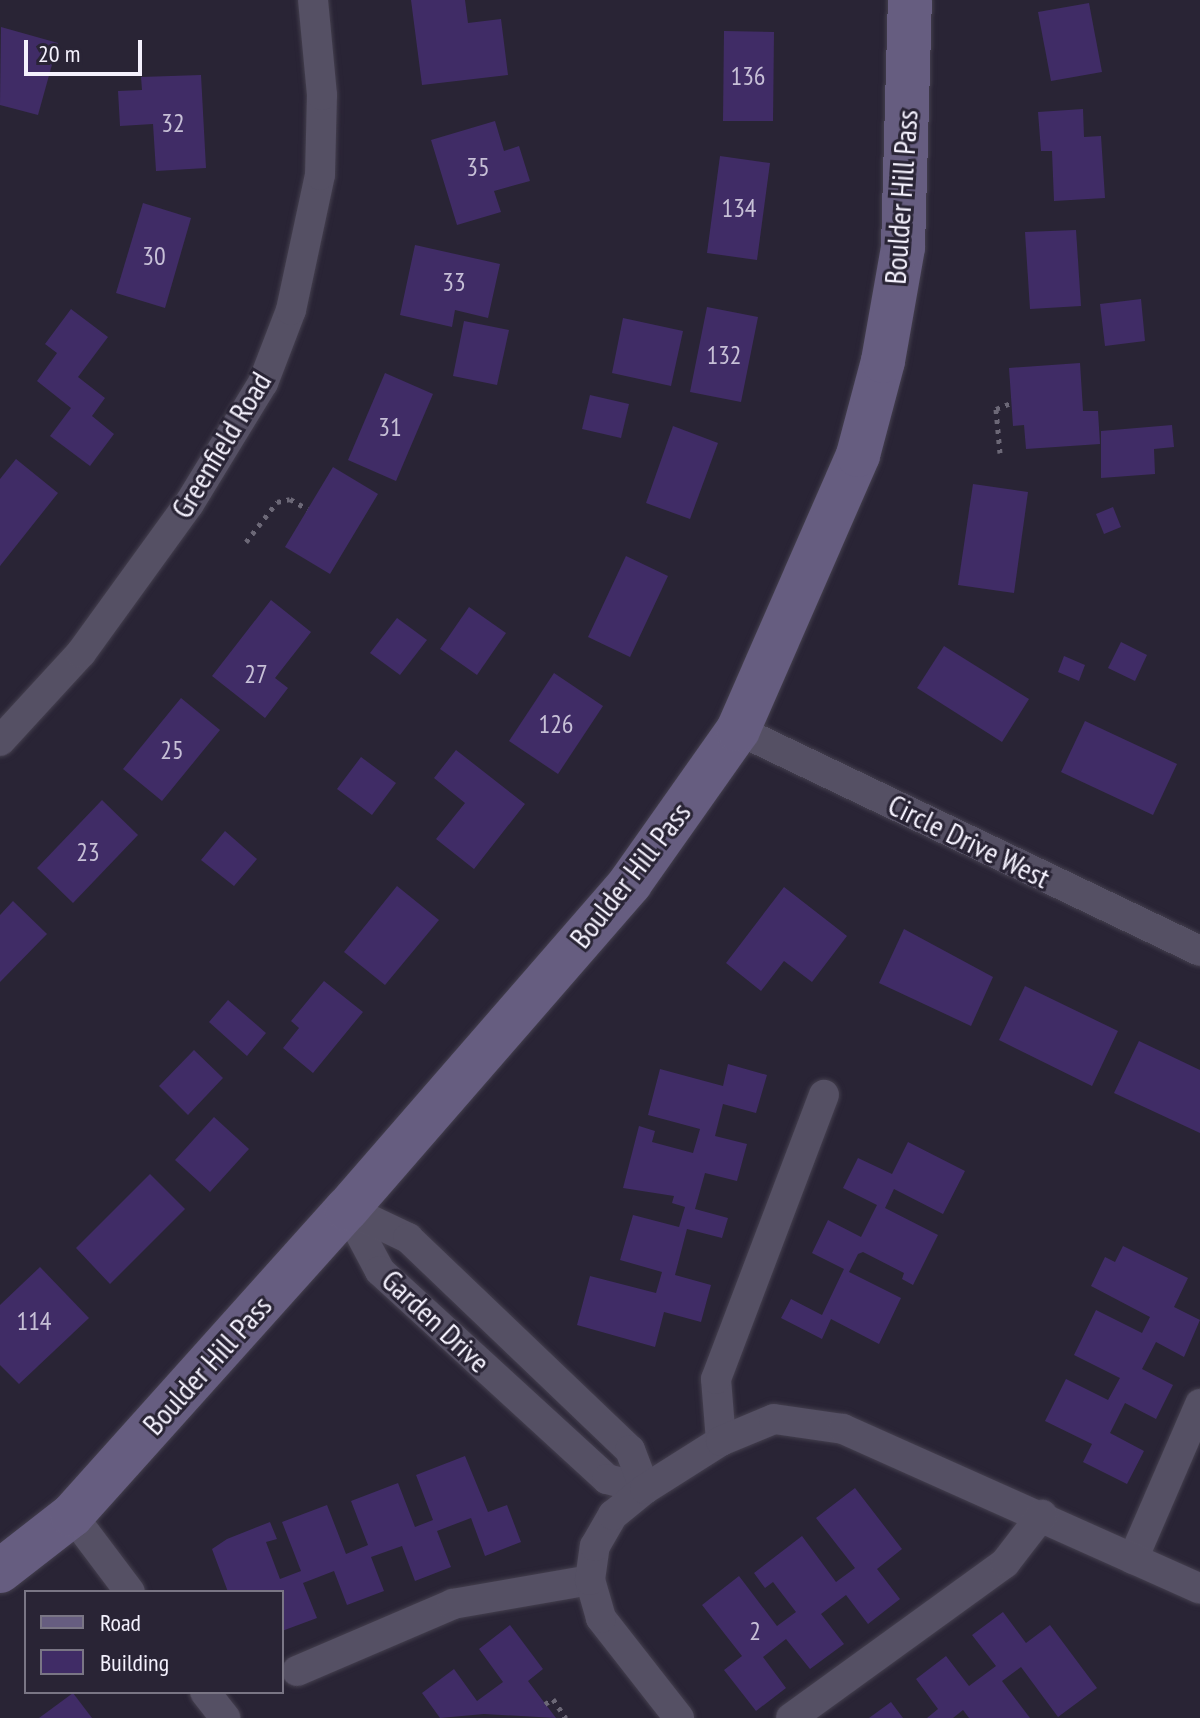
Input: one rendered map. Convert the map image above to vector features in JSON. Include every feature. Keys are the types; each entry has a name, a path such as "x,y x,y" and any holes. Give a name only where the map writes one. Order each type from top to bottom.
{"street":[{"name":"Greenfield Road","path":"0,741 81,653 189,504 263,383 291,310 320,175 322,95 313,0"},
{"name":"Boulder Hill Pass","path":"0,1571 72,1515 347,1209 630,883 738,730 858,455 883,361 903,247 910,0"},
{"name":"Circle Drive West","path":"738,730 1200,951"},
{"path":"721,1441 716,1379 824,1095"},
{"name":"Garden Drive","path":"347,1209 380,1271 607,1479 645,1489"},
{"name":"Garden Drive","path":"347,1209 408,1238 630,1450 645,1489"},
{"path":"1133,1559 1200,1404"},
{"path":"679,1718 601,1618 590,1580 595,1546 613,1515 645,1489 721,1441 774,1419 843,1429 1042,1515 1200,1589"},
{"path":"72,1515 128,1590"},
{"path":"791,1718 1005,1563 1042,1515"},
{"path":"297,1671 453,1604 590,1580"},
{"path":"207,1694 225,1718"}],"path":[{"path":"1000,453 996,409 1011,403"},
{"path":"246,542 277,502 290,499 307,509"},
{"path":"545,1704 553,1699 566,1718"}],"building":[{"path":"411,0 465,0 468,23 501,19 508,75 422,85"},
{"path":"1089,3 1102,72 1051,81 1038,12"},
{"path":"1,27 58,43 38,115 0,105"},
{"path":"724,31 774,32 773,121 723,121"},
{"path":"201,75 206,168 156,171 153,124 120,126 118,91 142,90 141,77"},
{"path":"1083,109 1084,137 1101,136 1105,198 1054,201 1052,151 1041,151 1038,112"},
{"path":"495,121 504,151 519,146 530,181 494,191 501,212 457,225 431,140"},
{"path":"720,156 770,163 757,260 707,253"},
{"path":"143,203 191,218 165,308 116,293"},
{"path":"1076,230 1081,306 1030,309 1025,232"},
{"path":"415,245 500,264 488,318 455,310 452,327 400,315"},
{"path":"1141,299 1145,341 1105,346 1100,304"},
{"path":"707,307 758,317 741,402 690,392"},
{"path":"71,309 108,337 78,377 105,398 92,416 114,434 90,466 50,436 71,408 37,381 57,353 45,344"},
{"path":"623,318 683,331 671,386 612,373"},
{"path":"464,321 509,330 497,385 453,376"},
{"path":"1080,363 1083,411 1098,411 1100,444 1026,449 1024,425 1013,426 1009,368"},
{"path":"385,373 433,394 396,481 348,460"},
{"path":"590,395 629,404 621,438 582,429"},
{"path":"1172,425 1174,447 1154,449 1155,474 1101,478 1101,431"},
{"path":"673,426 718,443 690,519 646,503"},
{"path":"16,459 58,493 0,566 0,479"},
{"path":"333,467 378,494 330,574 285,547"},
{"path":"973,484 1028,492 1014,593 958,585"},
{"path":"1113,507 1121,527 1104,534 1096,514"},
{"path":"626,556 668,576 630,657 588,637"},
{"path":"271,600 311,632 275,678 288,688 265,718 212,676"},
{"path":"469,607 506,633 477,675 440,649"},
{"path":"397,618 427,640 400,675 370,653"},
{"path":"1121,642 1147,655 1135,681 1108,668"},
{"path":"944,646 1029,699 1002,742 917,688"},
{"path":"1064,656 1085,665 1079,681 1058,672"},
{"path":"554,673 603,706 558,774 509,741"},
{"path":"181,698 220,730 162,801 123,769"},
{"path":"1085,721 1177,764 1153,815 1061,772"},
{"path":"456,750 525,804 474,869 436,839 465,803 434,778"},
{"path":"361,757 396,783 372,815 337,789"},
{"path":"102,800 138,835 73,903 37,868"},
{"path":"225,831 257,859 234,886 201,860"},
{"path":"397,886 439,920 385,985 344,952"},
{"path":"784,887 847,936 812,982 784,961 761,991 726,963"},
{"path":"13,901 47,934 0,982 0,915"},
{"path":"904,929 993,977 971,1026 879,983"},
{"path":"324,981 363,1012 313,1073 283,1048 299,1028 291,1021"},
{"path":"1025,986 1118,1031 1092,1086 999,1040"},
{"path":"228,1000 266,1033 247,1056 209,1022"},
{"path":"1139,1041 1200,1070 1200,1133 1114,1093"},
{"path":"194,1050 223,1078 188,1115 159,1086"},
{"path":"728,1064 767,1075 756,1113 723,1104 715,1136 747,1144 737,1181 705,1173 695,1209 728,1218 722,1238 687,1229 675,1275 711,1285 701,1322 664,1312 655,1347 577,1325 590,1276 656,1293 662,1272 620,1260 633,1215 679,1227 685,1207 672,1203 674,1196 623,1188 639,1126 655,1131 652,1142 693,1153 700,1129 648,1115 660,1069 723,1086"},
{"path":"214,1117 249,1149 210,1192 175,1160"},
{"path":"908,1142 965,1171 943,1214 894,1189 885,1208 938,1235 913,1285 902,1279 904,1273 863,1252 858,1254 849,1272 901,1298 879,1344 831,1319 822,1339 781,1318 791,1299 822,1315 844,1269 812,1253 828,1220 861,1237 877,1205 843,1188 858,1158 892,1174"},
{"path":"150,1174 185,1209 110,1284 76,1248"},
{"path":"1123,1246 1188,1278 1174,1307 1200,1320 1184,1357 1156,1342 1142,1369 1173,1385 1156,1419 1125,1403 1110,1433 1144,1451 1127,1484 1083,1462 1092,1444 1045,1421 1066,1379 1108,1400 1120,1378 1074,1355 1096,1310 1142,1333 1150,1317 1091,1286 1105,1257 1115,1262"},
{"path":"40,1267 89,1318 19,1384 0,1365 0,1305"},
{"path":"465,1456 488,1512 507,1505 521,1542 485,1556 471,1518 437,1531 451,1567 415,1581 402,1546 371,1557 384,1591 347,1605 334,1571 303,1583 317,1618 284,1630 284,1590 227,1590 212,1549 227,1539 270,1522 277,1539 266,1542 280,1579 301,1571 282,1522 327,1505 346,1554 368,1545 351,1501 398,1483 415,1527 433,1520 416,1475"},
{"path":"855,1488 902,1549 877,1569 900,1599 868,1624 846,1595 821,1614 844,1644 810,1669 786,1639 763,1657 786,1688 756,1711 724,1670 742,1656 702,1605 739,1576 777,1626 796,1612 773,1582 765,1588 754,1573 802,1536 836,1582 855,1568 816,1518"},
{"path":"1003,1612 1026,1643 1050,1625 1097,1688 1058,1717 1021,1667 1002,1681 1030,1718 969,1718 963,1710 953,1718 927,1718 938,1709 916,1679 946,1656 969,1686 996,1666 972,1635"},
{"path":"510,1625 543,1669 528,1681 556,1718 484,1714 440,1718 422,1693 454,1669 477,1701 503,1682 479,1649"},
{"path":"74,1694 92,1718 39,1718"},
{"path":"891,1702 903,1718 869,1718"}]}
